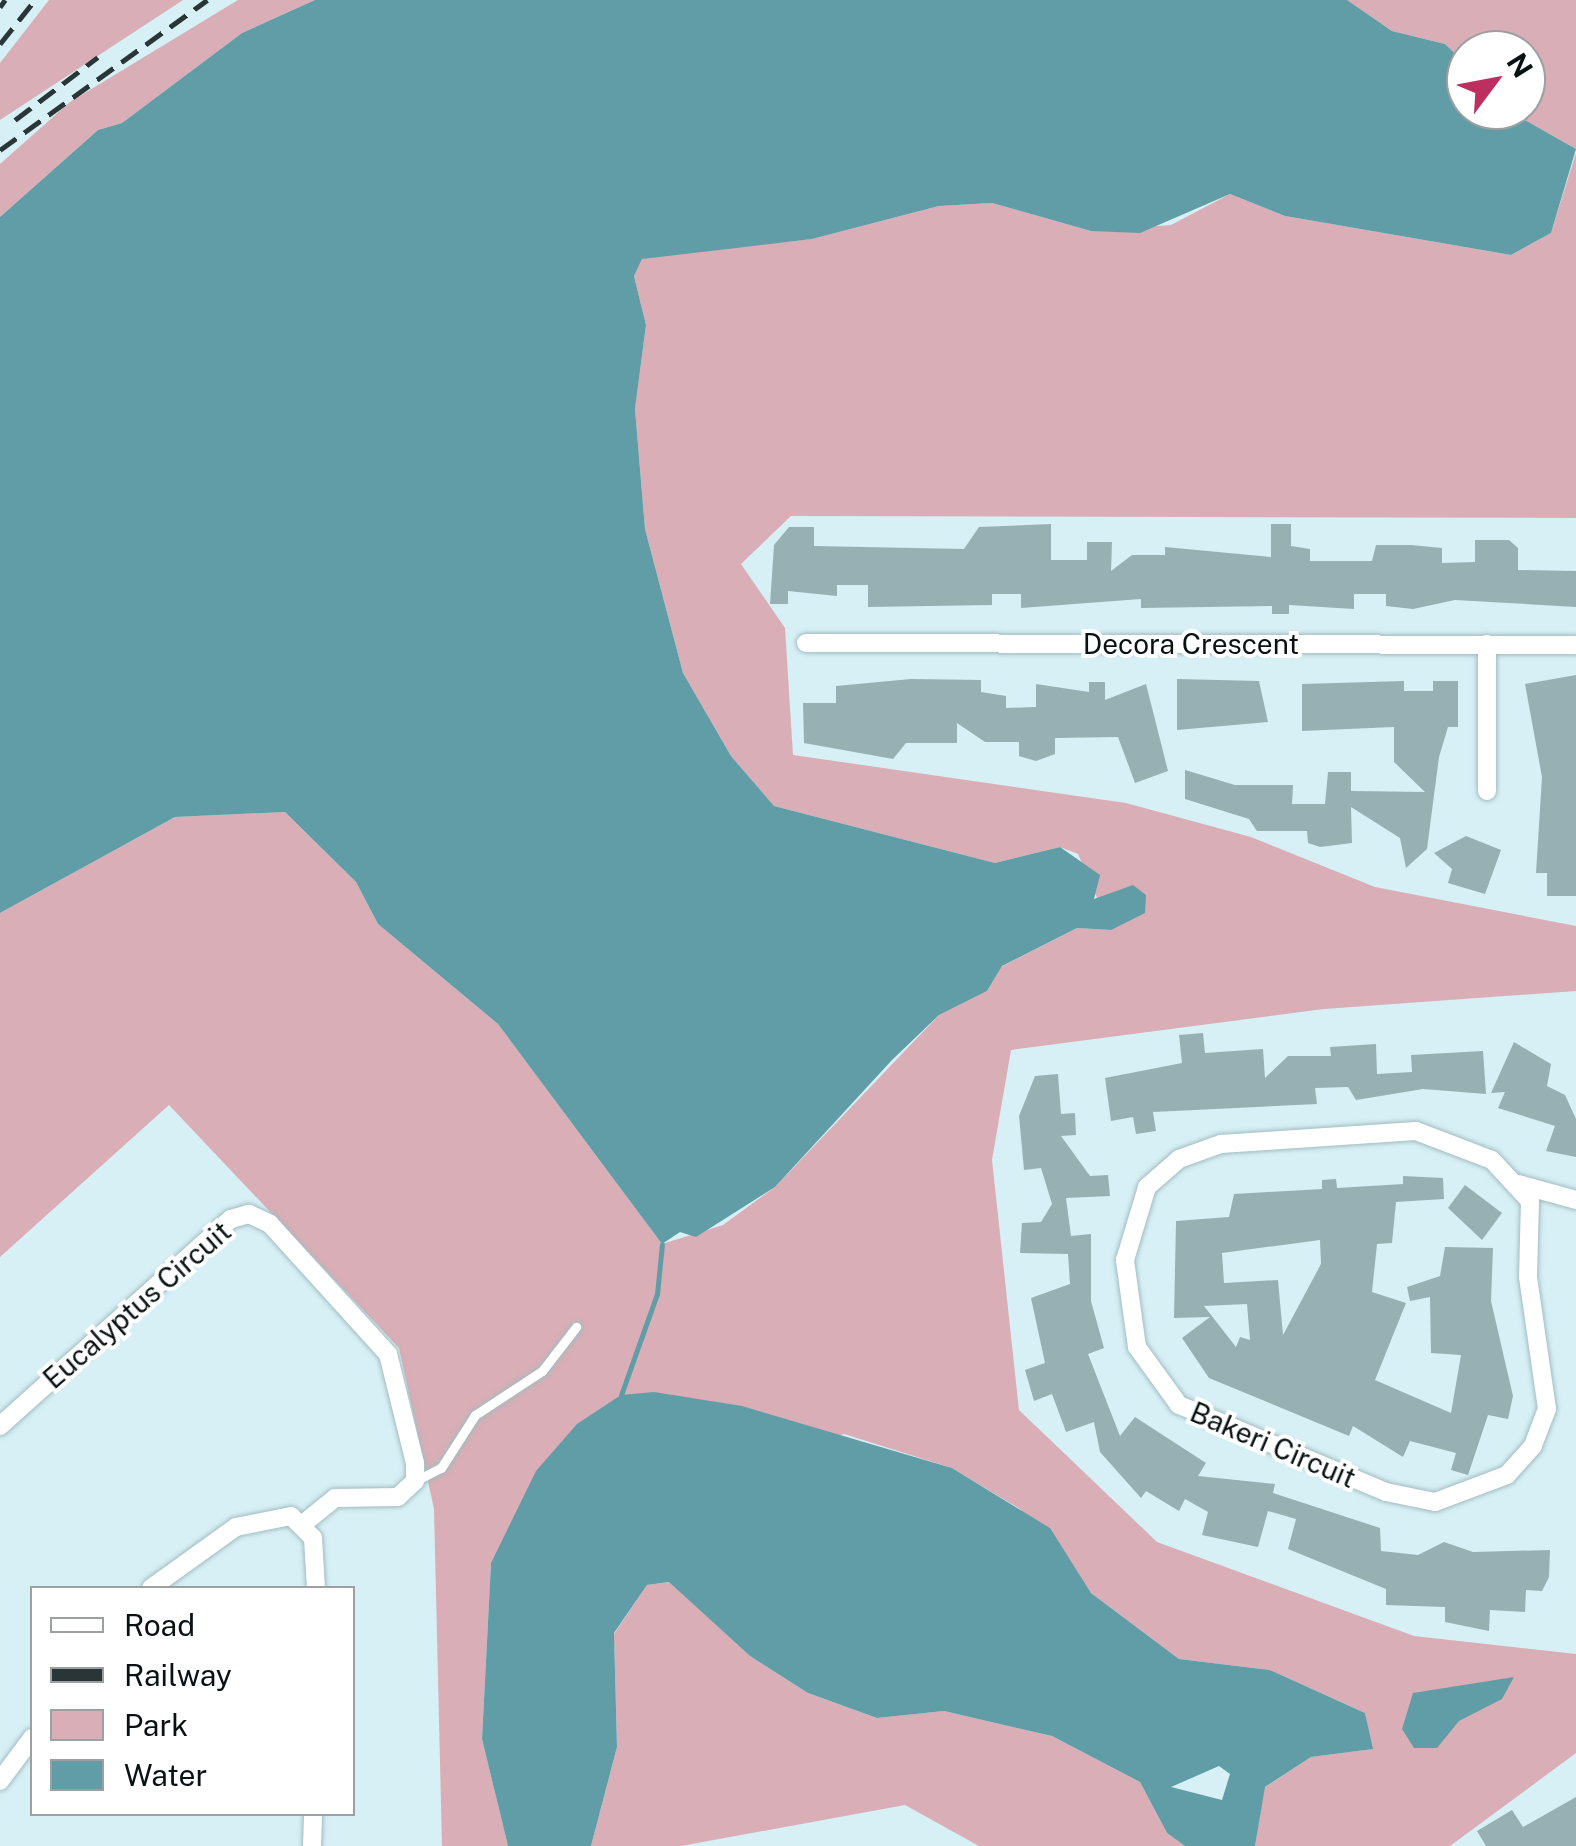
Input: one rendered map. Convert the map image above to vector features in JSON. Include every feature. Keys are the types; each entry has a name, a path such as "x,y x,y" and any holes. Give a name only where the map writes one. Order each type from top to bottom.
{"street":[{"name":"Decora Crescent","path":"806,642 1576,645"},
{"path":"1487,791 1488,644"},
{"name":"Bakeri Circuit","path":"1518,1184 1530,1201 1528,1277 1546,1409 1533,1446 1472,1496 1435,1502 1386,1492 1179,1405 1137,1347 1125,1260 1132,1221 1148,1187 1179,1159 1221,1144 1416,1131 1492,1160 1518,1184 1576,1200"},
{"name":"Eucalyptus Circuit","path":"0,1426 231,1219 250,1214 270,1224 388,1354 416,1481"},
{"path":"304,1523 335,1498 398,1498 416,1481"},
{"path":"154,1586 236,1527 272,1516 304,1523"},
{"path":"304,1523 316,1586"},
{"path":"0,1781 30,1741"},
{"path":"312,1846 313,1816"}],"lane":[{"path":"416,1481 441,1468 475,1415 542,1371 576,1326"}],"green space":[{"path":"49,0 183,0 0,120 0,63"},
{"path":"238,0 315,0 242,33 122,123 98,130 0,217 0,164 70,102"},
{"path":"1347,0 1576,0 1576,149 1542,130 1546,130 1546,30 1446,30 1446,45 1392,31"},
{"path":"1576,153 1576,518 791,516 741,564 785,628 793,755 1126,803 1251,837 1375,887 1576,926 1576,991 1324,1009 1011,1050 992,1160 1019,1410 1157,1542 1414,1636 1576,1654 1576,1753 1450,1846 1255,1846 1264,1788 1311,1757 1372,1749 1365,1713 1270,1670 1179,1659 1091,1593 1020,1509 952,1468 844,1434 491,1563 482,1739 508,1846 442,1846 434,1509 399,1348 169,1105 0,1257 0,913 175,817 285,812 356,882 378,924 498,1024 662,1244 723,1225 775,1187 939,1015 987,991 1001,967 1077,928 1111,930 1078,854 1060,847 995,863 774,806 731,756 683,673 645,529 635,409 646,325 634,276 642,258 812,239 939,206 992,203 1091,231 1171,225 1230,194 1285,216 1511,255 1551,233"},
{"path":"670,1582 750,1656 808,1693 877,1718 944,1711 1052,1736 1140,1782 1167,1833 1185,1846 979,1846 905,1805 681,1846 591,1846 617,1747 614,1634 647,1585"}],"water":[{"path":"315,0 1347,0 1392,31 1446,45 1446,130 1542,130 1576,149 1551,233 1511,255 1285,216 1230,194 1140,233 1091,231 992,203 939,206 812,239 642,259 634,276 646,325 635,409 645,529 683,673 731,756 774,806 995,863 1060,847 1100,875 1094,899 1133,885 1146,895 1145,913 1111,930 1077,928 1002,966 987,991 939,1015 892,1060 775,1187 696,1237 680,1232 662,1244 498,1024 378,924 356,882 285,812 175,817 0,913 0,217 98,130 122,123 242,33"},
{"path":"654,1392 742,1406 952,1468 1050,1528 1091,1593 1179,1659 1270,1670 1365,1713 1373,1749 1311,1757 1265,1787 1255,1846 1185,1846 1167,1833 1140,1782 1052,1736 944,1711 877,1718 808,1693 750,1656 669,1582 647,1585 614,1633 617,1747 591,1846 508,1846 482,1739 491,1563 536,1471 577,1424 621,1395","holes":["1219,1766 1230,1774 1222,1800 1171,1787"]},
{"path":"1514,1677 1502,1699 1459,1721 1437,1748 1414,1748 1402,1729 1413,1693"}],"building":[{"path":"1051,524 1051,560 1087,560 1087,542 1112,542 1111,571 1132,555 1165,555 1165,547 1271,557 1271,524 1291,524 1291,546 1310,549 1310,561 1372,561 1376,545 1411,545 1442,548 1442,563 1475,562 1475,540 1509,540 1518,548 1518,570 1576,571 1576,607 1455,600 1413,609 1386,606 1386,594 1354,594 1354,609 1289,605 1289,614 1272,614 1272,606 1141,608 1141,599 1021,608 1021,594 992,594 992,605 868,607 868,585 837,585 837,596 788,591 788,604 770,604 774,545 789,527 814,527 814,546 964,549 979,527"},
{"path":"1576,675 1576,896 1547,896 1547,873 1536,873 1542,777 1525,684"},
{"path":"911,679 981,680 981,692 1006,696 1006,708 1036,707 1036,684 1089,692 1089,682 1105,682 1105,700 1146,684 1168,771 1135,783 1118,737 1055,738 1055,754 1036,761 1019,756 1019,742 985,742 957,723 957,743 906,743 893,759 804,743 803,703 836,703 836,686"},
{"path":"1177,679 1259,681 1268,722 1177,730"},
{"path":"1404,681 1404,691 1433,691 1433,681 1458,681 1458,727 1448,727 1439,757 1427,849 1406,868 1400,838 1351,807 1352,843 1320,847 1308,843 1307,831 1257,831 1249,819 1185,799 1185,770 1235,785 1293,785 1292,804 1325,804 1328,772 1351,772 1351,791 1425,792 1394,762 1394,727 1302,731 1302,684"},
{"path":"1466,836 1501,850 1485,894 1448,883 1452,869 1434,853"},
{"path":"1203,1033 1205,1053 1263,1049 1265,1078 1288,1056 1331,1056 1330,1047 1376,1044 1377,1074 1412,1072 1411,1055 1483,1051 1486,1094 1423,1089 1356,1100 1348,1087 1315,1088 1317,1104 1153,1112 1156,1131 1136,1134 1133,1117 1111,1121 1105,1078 1182,1063 1179,1035"},
{"path":"1514,1042 1551,1064 1547,1086 1565,1095 1576,1119 1576,1157 1546,1151 1555,1126 1498,1108 1505,1092 1491,1093"},
{"path":"1058,1074 1061,1114 1075,1113 1076,1135 1061,1136 1090,1176 1108,1175 1110,1196 1066,1198 1071,1236 1091,1234 1091,1301 1104,1348 1088,1354 1120,1436 1135,1417 1206,1463 1198,1476 1275,1484 1273,1493 1380,1528 1381,1551 1418,1555 1444,1542 1473,1552 1550,1550 1549,1577 1542,1591 1526,1590 1525,1612 1490,1610 1489,1631 1445,1622 1445,1607 1386,1605 1386,1589 1288,1549 1296,1519 1268,1511 1258,1547 1202,1535 1208,1512 1185,1499 1179,1511 1146,1491 1141,1498 1100,1452 1094,1422 1066,1432 1052,1394 1034,1401 1025,1370 1045,1363 1031,1298 1070,1284 1068,1254 1020,1253 1022,1223 1041,1222 1052,1204 1041,1168 1024,1170 1019,1116 1035,1076"},
{"path":"1403,1176 1443,1178 1444,1199 1396,1202 1392,1243 1377,1244 1372,1292 1406,1303 1375,1380 1451,1413 1461,1355 1431,1353 1430,1297 1410,1301 1407,1287 1440,1276 1445,1247 1493,1248 1491,1301 1513,1396 1508,1419 1488,1415 1468,1475 1451,1470 1456,1453 1410,1441 1403,1457 1353,1426 1349,1436 1209,1378 1182,1338 1210,1317 1174,1318 1176,1221 1229,1217 1234,1194 1322,1189 1322,1180 1336,1179 1337,1188 1403,1184","holes":["1320,1240 1321,1264 1283,1335 1278,1280 1224,1283 1222,1253","1247,1304 1250,1340 1240,1337 1236,1347 1204,1306"]},
{"path":"1465,1185 1502,1213 1482,1240 1448,1208"},
{"path":"1576,1797 1576,1846 1486,1846 1477,1831 1512,1810 1523,1827"}],"waterway":[{"path":"621,1395 657,1294 662,1244"}],"railway":[{"path":"0,7 5,0"},
{"path":"0,44 35,0"},
{"path":"0,150 207,0"},
{"path":"15,120 98,57"}]}
